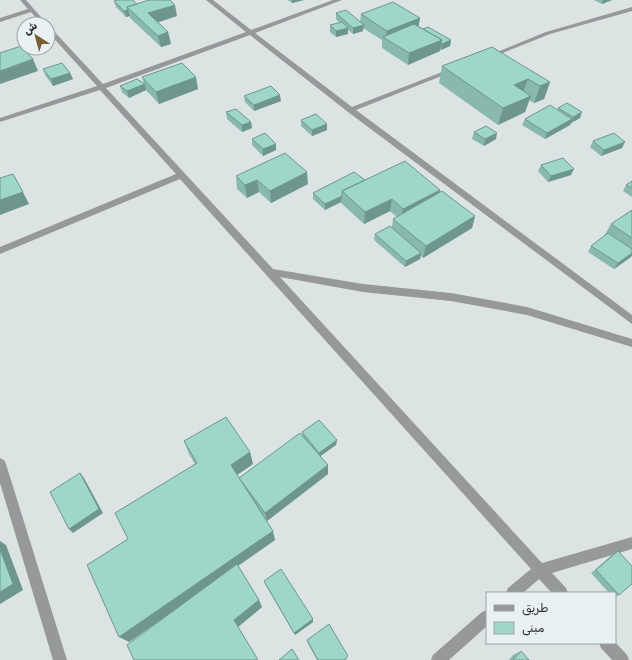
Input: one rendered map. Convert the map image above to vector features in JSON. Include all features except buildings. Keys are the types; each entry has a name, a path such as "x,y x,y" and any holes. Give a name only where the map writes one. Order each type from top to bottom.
{"street":[{"path":"23,0 37,16"},
{"path":"209,0 351,110 632,320"},
{"path":"0,120 101,87 339,0"},
{"path":"0,20 32,10"},
{"path":"482,59 548,33 632,10"},
{"path":"56,37 560,592"},
{"path":"351,110 460,67"},
{"path":"0,251 181,175"},
{"path":"269,272 363,288 451,297 527,311 632,343"},
{"path":"0,464 60,660"},
{"path":"515,592 540,570 632,543"},
{"path":"438,660 486,618"},
{"path":"607,644 622,660"}]}
